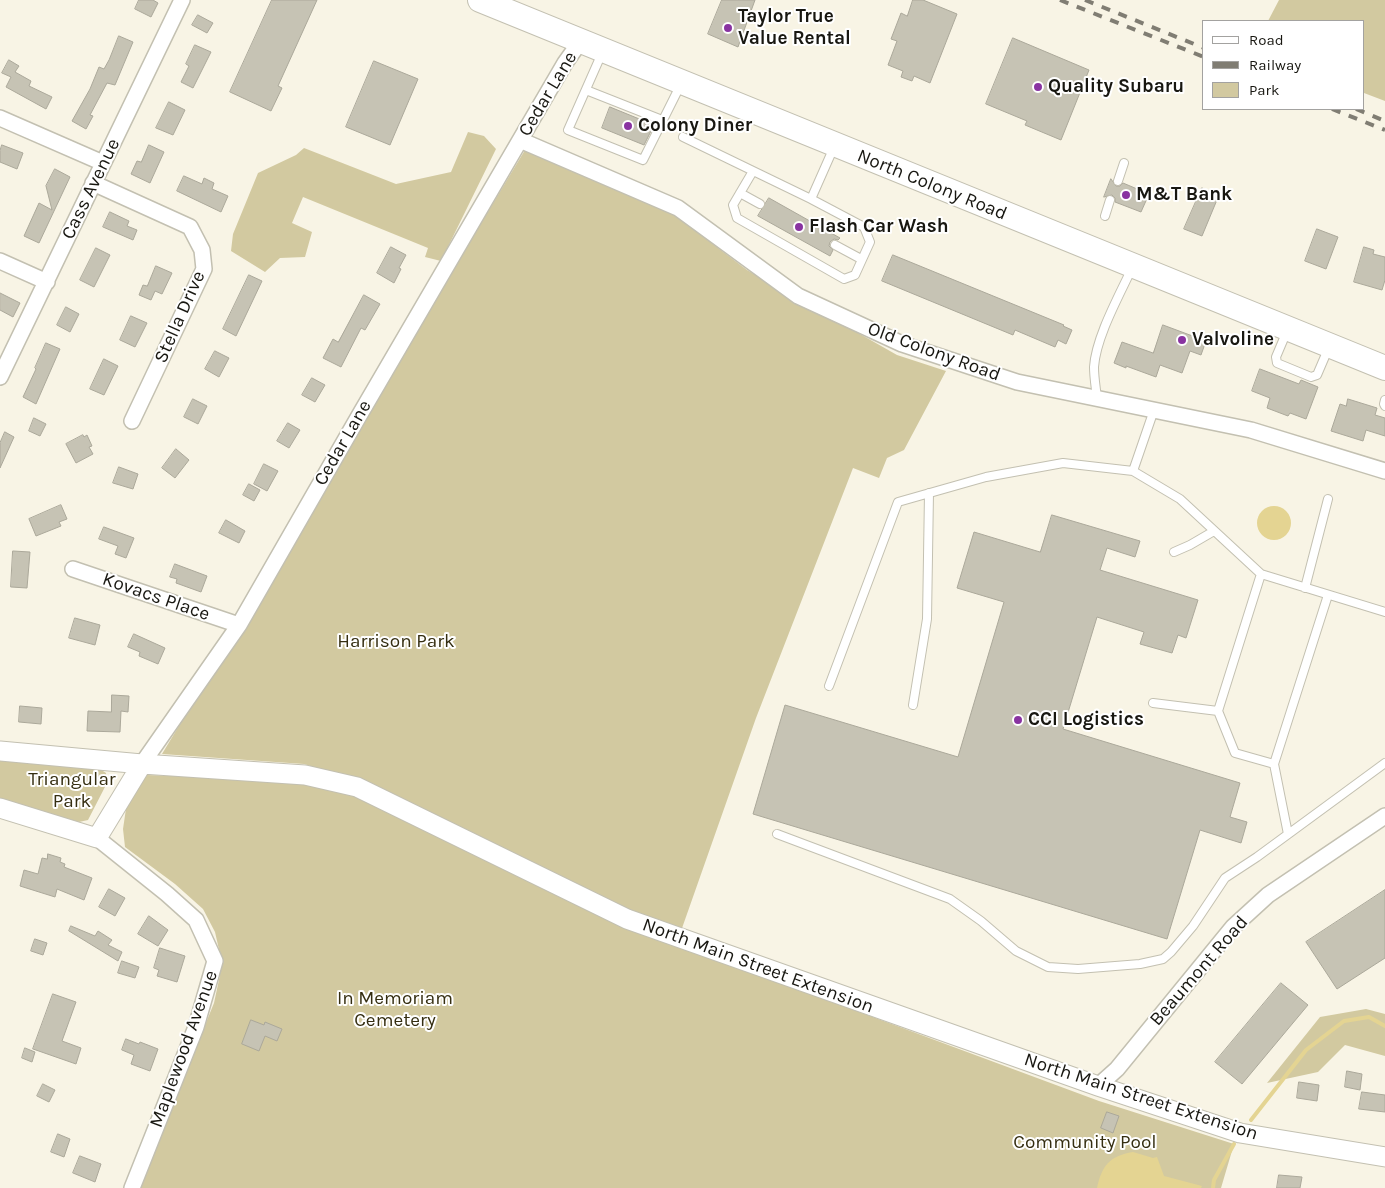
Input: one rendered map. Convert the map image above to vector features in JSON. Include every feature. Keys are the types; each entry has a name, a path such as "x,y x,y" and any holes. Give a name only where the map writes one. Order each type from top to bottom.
{"main road":[{"name":"North Colony Road","path":"490,2 580,42 1385,368"}],"street":[{"name":"Cass Avenue","path":"0,377 182,0"},
{"name":"Cedar Lane","path":"97,838 142,764 239,625 565,63 580,42"},
{"path":"0,118 103,163"},
{"name":"Old Colony Road","path":"520,140 678,208 798,296 902,344 1017,382 1251,430 1384,467"},
{"name":"Stella Drive","path":"93,183 190,227 202,250 204,268 132,421"},
{"path":"0,261 47,282"},
{"name":"Kovacs Place","path":"73,569 239,625"},
{"name":"North Main Street Extension","path":"0,751 142,764 305,775 357,787 627,919 1098,1086 1240,1133 1385,1158"},
{"path":"0,808 97,838"},
{"name":"Beaumont Road","path":"1098,1086 1117,1069 1233,927 1268,895 1385,816"},
{"name":"Maplewood Avenue","path":"97,838 167,894 196,920 215,961 196,1027 132,1188"}],"lane":[{"path":"603,51 568,130 643,160 682,82"},
{"path":"586,90 662,120"},
{"path":"683,136 811,199 864,227 870,242 855,275 844,279 736,218 733,205 753,171"},
{"path":"811,199 834,145"},
{"path":"1118,181 1124,163"},
{"path":"740,193 760,204"},
{"path":"1105,216 1110,200"},
{"path":"836,245 861,259"},
{"path":"1098,400 1094,383 1094,366 1101,339 1133,266"},
{"path":"1287,329 1276,357 1277,363 1311,377 1317,375 1329,346"},
{"path":"1385,400 1385,406"},
{"path":"1133,471 1154,410"},
{"path":"829,686 898,502 986,477 1064,463 1133,471 1180,499 1261,574 1385,612"},
{"path":"913,705 927,619 929,493"},
{"path":"1304,588 1328,499"},
{"path":"1174,552 1214,531"},
{"path":"1261,574 1218,711 1235,754 1274,764"},
{"path":"1288,834 1274,764 1328,595"},
{"path":"1153,703 1218,711"},
{"path":"777,834 950,899 981,921 1016,950 1048,967 1078,969 1140,964 1163,959 1192,926 1225,878 1385,763"}],"green space":[{"path":"1279,0 1385,0 1385,101 1365,93 1365,20 1269,20"},
{"path":"468,132 484,136 496,149 441,261 425,257 428,248 303,197 292,223 312,232 305,257 280,258 265,272 231,251 233,234 258,173 296,155 304,148 396,184 451,172"},
{"name":"Harrison Park","path":"525,150 676,216 747,270 897,355 946,371 904,450 887,458 879,478 853,468 756,718 681,931 595,896 356,780 304,764 162,754"},
{"name":"Triangular Park","path":"0,758 97,767 106,773 107,783 88,820 79,822 0,799"},
{"name":"In Memoriam Cemetery","path":"147,775 314,781 337,786 636,929 1099,1101 1234,1144 1221,1188 139,1188 214,1003 220,975 220,954 215,932 203,909 175,884 125,847 123,829 127,802"},
{"path":"1366,1009 1385,1014 1385,1056 1345,1045 1318,1072 1267,1083 1320,1017"}],"shaded area":[{"path":"1274,506 1281,507 1286,511 1290,516 1290,530 1286,535 1281,539 1274,540 1267,539 1262,535 1258,530 1257,523 1258,516 1262,511 1267,507"},
{"path":"1133,1152 1153,1158 1157,1157 1164,1176 1202,1186 1201,1188 1097,1188 1104,1168 1112,1159"}],"building":[{"path":"139,0 153,0 158,3 151,17 135,9"},
{"path":"272,0 317,0 278,86 282,88 271,111 230,92"},
{"name":"Taylor True Value Rental","path":"722,0 755,0 738,47 708,34"},
{"path":"913,0 923,0 957,14 930,83 914,76 912,81 901,77 903,71 888,65 897,41 891,39 901,13 907,16"},
{"path":"198,15 213,23 207,33 192,25"},
{"path":"119,36 133,42 115,85 107,83 90,115 93,116 86,129 72,121 90,89 99,67 104,69 109,60"},
{"name":"Quality Subaru","path":"1013,38 1089,70 1061,140 1025,125 1027,121 986,104"},
{"path":"195,45 211,52 193,88 181,82 189,66 186,64"},
{"path":"9,60 19,66 15,72 31,81 29,86 52,97 46,109 6,87 11,77 2,73"},
{"path":"374,61 418,79 390,145 346,127"},
{"path":"169,102 185,110 173,135 156,128"},
{"name":"Colony Diner","path":"610,107 654,125 644,145 602,128"},
{"path":"2,145 23,153 17,169 0,162"},
{"path":"149,145 164,152 150,183 131,174 137,161 141,162"},
{"path":"55,169 70,177 39,243 24,236 39,203 52,210 46,186"},
{"path":"184,176 202,184 204,178 214,183 212,189 228,196 221,212 177,191"},
{"name":"M&T Bank","path":"1111,179 1116,186 1120,186 1123,183 1149,194 1141,212 1115,202 1115,198 1112,195 1104,197"},
{"path":"1202,188 1219,195 1202,236 1184,229"},
{"name":"Flash Car Wash","path":"769,198 840,238 830,242 829,246 833,250 830,256 758,216"},
{"path":"110,212 129,221 127,226 137,230 133,240 103,227"},
{"path":"1317,229 1338,237 1326,269 1305,261"},
{"path":"391,247 406,255 394,283 377,273"},
{"path":"1364,247 1374,250 1373,254 1385,257 1385,280 1382,290 1354,282"},
{"path":"96,248 110,255 94,287 80,280"},
{"path":"893,255 1064,325 1072,330 1066,344 1058,340 1055,347 1015,330 1013,335 882,281"},
{"path":"156,266 172,273 162,294 155,291 151,300 139,295 143,285 147,286"},
{"path":"249,275 262,281 236,336 223,329"},
{"path":"0,293 20,303 13,317 0,310"},
{"path":"364,295 380,304 365,330 361,328 341,367 323,358 333,339 338,342"},
{"path":"66,307 79,314 70,332 57,325"},
{"path":"131,316 147,323 135,347 120,340"},
{"path":"1163,325 1206,341 1201,355 1190,351 1182,373 1160,365 1156,377 1114,363 1122,342 1153,353"},
{"path":"46,343 60,349 36,404 23,397"},
{"path":"215,351 229,358 219,377 205,369"},
{"path":"104,359 118,366 104,395 90,389"},
{"path":"1260,369 1299,384 1301,380 1318,387 1306,419 1290,413 1288,416 1267,408 1270,398 1252,391"},
{"path":"312,378 325,385 315,402 302,395"},
{"path":"193,399 207,406 198,424 184,417"},
{"path":"1348,399 1377,408 1375,415 1385,418 1385,436 1366,430 1363,441 1331,431 1340,404 1346,406"},
{"path":"34,418 46,424 40,436 29,431"},
{"path":"288,423 300,430 289,448 277,441"},
{"path":"5,432 14,437 0,468 0,443"},
{"path":"83,435 84,437 87,435 92,446 89,447 93,454 76,463 66,444"},
{"path":"176,449 189,460 175,478 162,468"},
{"path":"264,464 278,471 267,491 254,484"},
{"path":"119,467 138,474 133,489 113,483"},
{"path":"249,484 260,490 254,501 243,495"},
{"path":"61,505 67,519 59,522 61,526 36,536 29,519"},
{"name":"CCI Logistics","path":"1052,515 1140,541 1135,557 1107,548 1100,570 1198,600 1186,638 1178,635 1172,653 1140,644 1144,632 1097,617 1063,729 1240,783 1230,817 1247,822 1241,843 1200,830 1167,939 753,814 785,705 958,757 1004,602 957,588 974,532 1040,552"},
{"path":"226,520 245,531 239,543 219,533"},
{"path":"104,527 134,538 126,558 115,554 118,546 99,539"},
{"path":"13,551 30,552 27,588 11,587"},
{"path":"175,564 207,576 201,592 176,583 177,579 170,577"},
{"path":"75,618 100,625 95,645 69,638"},
{"path":"134,634 165,648 158,664 139,656 140,652 128,647"},
{"path":"112,695 129,696 128,712 121,711 120,732 87,731 88,711 111,712"},
{"path":"20,706 42,708 41,724 19,722"},
{"path":"48,854 61,858 60,862 65,864 64,867 92,878 84,900 57,889 55,897 20,886 24,870 38,874 42,858 47,859"},
{"path":"109,889 125,898 115,916 99,907"},
{"path":"1385,890 1385,958 1337,989 1306,942"},
{"path":"149,916 168,930 158,946 138,934"},
{"path":"71,926 95,936 98,931 112,940 108,945 122,952 118,961 69,931"},
{"path":"35,939 47,943 43,955 31,951"},
{"path":"160,948 185,956 177,982 157,976 159,970 154,968"},
{"path":"122,961 139,967 135,978 118,973"},
{"path":"1281,983 1308,1005 1242,1084 1215,1062"},
{"path":"53,994 76,1002 62,1041 81,1048 76,1064 33,1049"},
{"path":"251,1020 264,1025 265,1022 282,1029 277,1041 265,1036 259,1051 242,1044"},
{"path":"126,1039 158,1049 150,1071 131,1064 134,1055 122,1050"},
{"path":"25,1048 35,1052 32,1062 22,1058"},
{"path":"1347,1071 1362,1074 1360,1090 1345,1087"},
{"path":"1299,1082 1319,1085 1317,1101 1297,1098"},
{"path":"43,1084 55,1090 49,1102 37,1096"},
{"path":"1362,1092 1385,1095 1385,1112 1359,1109"},
{"path":"1107,1112 1119,1116 1113,1133 1101,1128"},
{"path":"58,1134 70,1139 64,1157 51,1152"},
{"path":"80,1156 101,1164 95,1182 73,1173"},
{"path":"1279,1175 1302,1177 1300,1188 1277,1188"}],"waterway":[{"path":"1251,1120 1306,1050 1344,1021 1369,1017 1385,1026"},
{"path":"1213,1188 1214,1180 1234,1144"}],"railway":[{"path":"1060,0 1202,56"},
{"path":"1085,0 1202,47"},
{"path":"1335,110 1385,130"},
{"path":"1358,110 1385,121"}],"place":[{"name":"Taylor True Value Rental","path":"728,28"},
{"name":"Quality Subaru","path":"1038,87"},
{"name":"Colony Diner","path":"628,126"},
{"name":"M&T Bank","path":"1126,195"},
{"name":"Flash Car Wash","path":"799,227"},
{"name":"Valvoline","path":"1182,340"},
{"name":"CCI Logistics","path":"1018,720"}],"park label":[{"name":"Community Pool","path":"1085,1143"}]}
